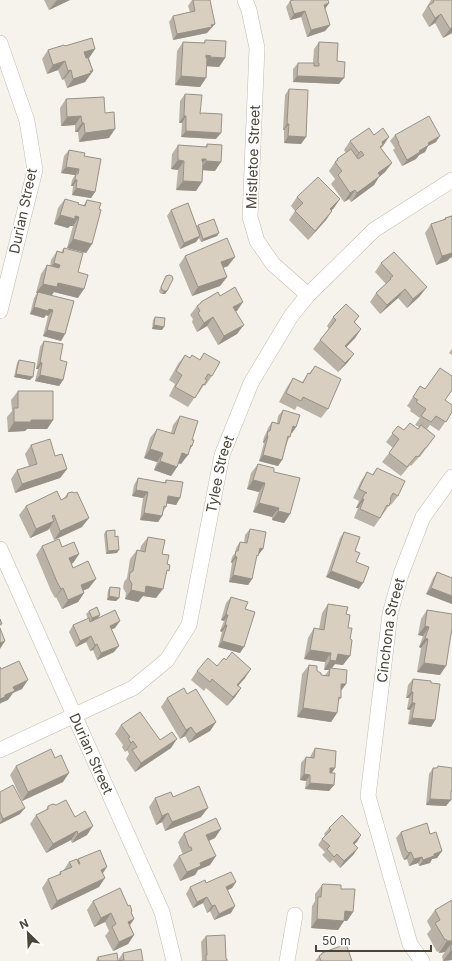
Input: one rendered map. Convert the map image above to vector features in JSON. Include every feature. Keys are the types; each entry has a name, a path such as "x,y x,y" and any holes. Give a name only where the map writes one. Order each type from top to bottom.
{"street":[{"name":"Mistletoe Street","path":"245,0 249,10 257,48 250,217 258,241 273,264 308,295"},
{"name":"Durian Street","path":"0,43 27,121 35,170 1,302"},
{"name":"Tylee Street","path":"0,750 133,688 167,660 189,625 222,455 251,383 291,316 308,295 374,230 452,180"},
{"name":"Cinchona Street","path":"422,961 410,944 368,796 390,614 401,574 423,517 452,477"},
{"name":"Durian Street","path":"0,549 162,912 174,961"},
{"path":"287,961 295,915"}],"building":[{"path":"193,0 210,0 215,24 211,25 212,27 177,34 173,16 195,11"},
{"path":"328,0 329,3 324,5 330,25 311,30 305,11 294,14 290,1"},
{"path":"433,0 452,0 452,27 450,29 441,14 435,18 428,6 434,2"},
{"path":"92,38 95,49 84,52 93,71 90,71 91,73 73,79 71,70 68,71 65,61 53,65 48,50"},
{"path":"205,40 226,41 225,58 210,57 211,56 206,55 206,78 181,76 183,42 205,43"},
{"path":"319,42 338,43 337,61 345,62 344,78 297,76 298,63 314,63 314,66 319,66"},
{"path":"289,89 308,90 306,137 288,136 289,124 287,124"},
{"path":"185,94 202,95 200,114 222,114 221,133 186,131 186,116 184,116"},
{"path":"104,97 105,113 114,112 115,129 85,133 84,123 82,123 81,116 67,117 66,99"},
{"path":"429,116 440,136 428,143 429,145 407,160 395,135"},
{"path":"369,128 374,135 383,128 389,137 382,142 383,145 380,147 392,163 378,173 380,176 357,193 355,190 350,193 338,175 342,171 335,162 351,149 358,159 364,155 361,151 359,153 350,141"},
{"path":"207,144 222,145 221,162 206,161 206,159 202,159 202,182 183,181 184,161 178,160 178,145 207,147"},
{"path":"69,150 85,153 84,156 101,159 95,192 76,188 77,180 75,179 79,169 66,167"},
{"path":"318,177 340,199 330,209 332,211 315,231 295,211 303,203 297,197"},
{"path":"65,199 85,206 87,200 101,203 99,209 101,210 92,244 73,239 79,217 75,216 75,219 60,215"},
{"path":"188,203 200,236 184,243 171,210"},
{"path":"452,216 452,253 442,256 431,224"},
{"path":"214,219 219,233 203,239 198,225"},
{"path":"227,238 235,257 221,262 227,277 198,287 185,256"},
{"path":"64,248 83,253 78,272 88,275 84,289 58,283 57,287 43,284 47,265 59,268 60,265 54,263 57,251 63,253"},
{"path":"394,252 427,287 413,299 405,289 387,305 376,293 393,276 381,263"},
{"path":"166,276 172,276 173,279 167,291 164,291 161,287"},
{"path":"235,287 243,302 233,307 244,325 224,336 213,317 204,323 198,313 200,311 197,306 218,292 220,296"},
{"path":"38,292 74,301 65,334 47,330 53,310 49,309 48,311 34,307"},
{"path":"346,304 359,316 354,322 361,329 345,346 354,354 345,363 320,340 336,320 333,317"},
{"path":"155,317 165,318 164,327 154,325"},
{"path":"44,341 63,344 60,360 67,362 63,380 40,375 42,363 40,362"},
{"path":"204,353 220,362 212,376 208,374 205,379 207,380 195,398 175,387 182,375 176,371 185,355 190,358 192,355 200,360"},
{"path":"19,360 35,363 33,377 16,374"},
{"path":"315,366 341,379 328,409 303,397 301,401 286,393 293,378 303,383 308,373 310,374"},
{"path":"440,368 452,376 452,390 445,400 452,405 452,412 446,422 436,416 431,422 421,416 426,409 416,402 418,400 413,397 420,386 425,389"},
{"path":"18,391 53,391 53,420 14,422 14,408 18,408"},
{"path":"283,410 300,415 296,427 293,426 290,437 288,436 282,460 263,455 268,431 270,431 272,422 279,424"},
{"path":"180,416 198,421 192,440 194,440 188,455 182,453 177,467 160,461 163,453 150,449 157,429 174,434"},
{"path":"410,423 418,429 421,425 435,436 418,457 416,456 407,467 389,453 399,439 392,433 398,426 404,430"},
{"path":"50,439 55,456 62,454 67,469 22,484 17,470 37,464 31,445"},
{"path":"258,464 274,468 274,472 300,478 290,514 278,511 279,508 259,503 265,483 253,480"},
{"path":"377,468 405,481 398,496 393,493 389,506 387,505 380,518 360,509 364,499 362,499 365,493 367,493 359,489 367,472 373,475"},
{"path":"138,478 166,483 166,480 183,482 180,498 168,496 166,507 164,506 162,516 144,513 148,492 136,490"},
{"path":"57,491 61,500 67,497 68,493 77,492 89,518 60,531 54,515 52,516 54,521 36,529 26,506"},
{"path":"250,529 266,532 263,549 260,548 258,556 257,555 252,579 233,575 237,557 235,556 236,551 238,551 240,542 247,543"},
{"path":"115,530 115,537 118,536 119,550 108,551 106,531"},
{"path":"344,532 360,537 355,551 360,553 356,562 369,567 363,583 331,571"},
{"path":"148,537 165,540 162,554 169,555 167,564 170,565 169,571 167,570 163,589 146,586 145,593 131,590 132,584 129,579 130,573 133,571 137,550 145,552"},
{"path":"59,539 62,547 74,542 79,554 69,558 73,568 88,561 96,579 81,585 84,593 68,600 63,588 61,589 57,582 42,546"},
{"path":"437,572 452,578 452,596 431,588"},
{"path":"110,587 120,588 119,598 109,596"},
{"path":"231,597 248,602 245,609 255,612 244,647 222,641 227,625 225,625 228,615 226,614"},
{"path":"328,604 348,607 346,614 350,615 348,628 352,628 350,639 352,640 350,656 338,654 336,661 330,660 331,653 310,650 314,628 324,630"},
{"path":"97,607 100,615 92,618 89,611"},
{"path":"115,610 120,621 110,626 119,646 101,653 91,636 80,641 73,625 89,618 90,622"},
{"path":"427,610 452,614 452,628 446,666 424,663 428,639 425,638 429,627 425,626"},
{"path":"0,628 5,641 0,643"},
{"path":"232,652 251,669 237,685 241,688 233,697 212,679 210,682 197,671 208,658 217,666 224,658 226,660"},
{"path":"19,661 28,680 13,687 15,691 0,699 0,667 1,669"},
{"path":"309,665 317,666 317,671 321,673 321,675 329,676 330,668 347,670 346,684 341,684 341,698 339,697 337,713 303,708"},
{"path":"413,679 431,681 431,683 440,684 435,720 412,718 415,703 412,703 413,692 411,692"},
{"path":"184,688 187,694 196,689 216,722 196,734 191,727 186,730 167,698"},
{"path":"140,712 160,740 172,732 177,739 141,763 132,750 137,747 133,741 131,743 128,738 130,737 121,725"},
{"path":"315,748 336,751 335,768 330,768 330,773 335,773 334,785 310,783 310,775 304,774 306,757 314,758"},
{"path":"51,749 55,758 61,755 69,773 28,792 16,766"},
{"path":"438,766 452,768 451,800 430,799 433,768 437,768"},
{"path":"13,785 25,808 3,819 0,812 0,792"},
{"path":"199,786 208,808 172,822 168,813 162,816 155,798 171,792 173,797"},
{"path":"66,800 75,817 85,811 93,826 78,834 77,831 53,844 36,815 48,809 48,806 53,804 56,805"},
{"path":"342,815 361,835 353,843 358,848 344,861 337,854 334,857 327,849 330,846 322,839 331,830 329,828"},
{"path":"216,818 221,829 206,835 216,856 200,863 201,866 187,872 179,856 192,850 191,847 189,847 184,833"},
{"path":"427,823 430,834 436,832 442,851 423,860 422,857 414,859 411,852 409,853 406,850 401,832"},
{"path":"100,850 107,867 101,870 105,878 57,901 48,879 61,874 60,872 72,867 69,862 77,859 80,864 78,859"},
{"path":"231,872 236,882 226,887 235,906 219,914 215,905 212,906 207,897 197,902 190,887 205,880 206,883"},
{"path":"323,884 341,885 341,889 355,889 353,912 345,911 344,921 317,919 318,897 321,897"},
{"path":"120,888 128,906 130,905 132,911 131,912 134,919 128,922 134,935 119,942 112,927 116,924 111,913 101,918 93,901"},
{"path":"452,900 452,941 447,941 435,923 440,920 435,910"},
{"path":"225,935 227,961 206,961 206,936"},
{"path":"346,944 352,961 321,961 319,956 322,953"},
{"path":"141,949 143,961 118,961 124,960 123,953"},
{"path":"117,953 118,961 99,961 98,957"}]}
